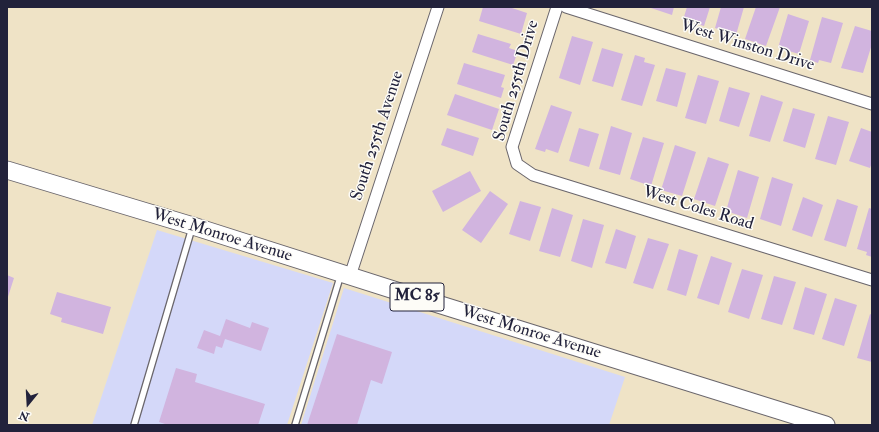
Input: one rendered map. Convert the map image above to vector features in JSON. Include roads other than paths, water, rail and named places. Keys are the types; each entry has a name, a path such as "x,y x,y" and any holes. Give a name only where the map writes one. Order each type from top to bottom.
{"main road":[{"name":"West Monroe Avenue","path":"7,170 193,226 826,425"}],"street":[{"name":"South 255th Avenue","path":"346,275 438,7"},
{"name":"South 255th Drive","path":"517,164 512,147 557,7"},
{"name":"West Winston Drive","path":"566,7 872,104"},
{"name":"West Coles Road","path":"517,164 533,175 872,280"}],"lane":[{"path":"134,425 193,226"},
{"path":"295,425 346,275"}]}
